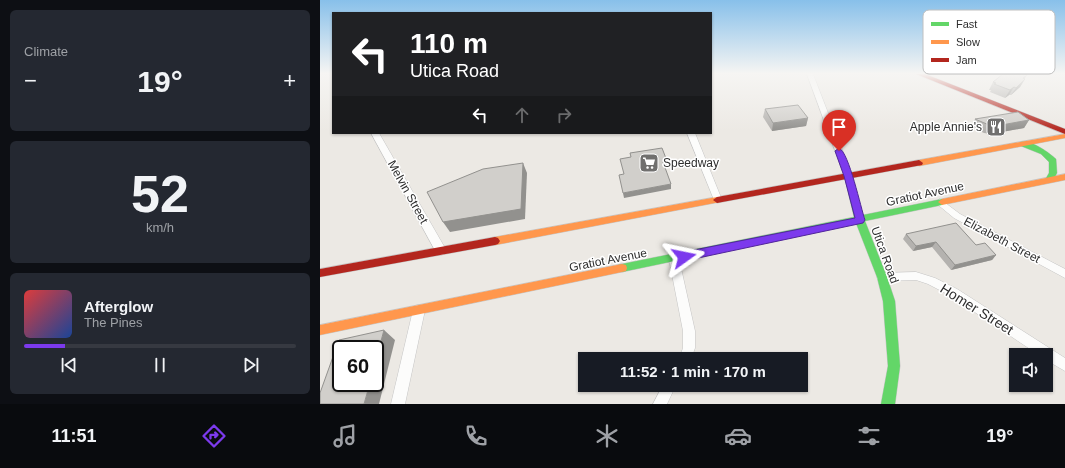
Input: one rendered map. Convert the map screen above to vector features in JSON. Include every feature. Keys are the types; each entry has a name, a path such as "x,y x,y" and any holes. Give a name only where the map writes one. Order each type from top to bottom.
{"main road":[{"path":"966,93 1065,132"},
{"path":"320,273 1065,136"},
{"path":"1024,144 1046,153 1055,163 1055,173 1049,180"},
{"name":"Utica Road","path":"848,176 860,220 882,277 889,301 894,366 888,404"},
{"name":"Gratiot Avenue","path":"320,330 674,259 1065,177"}],"street":[{"name":"Utica Road","path":"817,93 848,176"},
{"name":"Melvin Street","path":"377,134 441,251"},
{"path":"691,134 718,200"},
{"name":"Elizabeth Street","path":"940,202 957,216 1065,274"},
{"path":"674,259 689,331 688,352"},
{"name":"Homer Street","path":"882,277 916,276 931,281 953,292 1065,365"},
{"path":"398,404 419,310"},
{"path":"660,404 666,392"}],"building":[{"path":"798,105 808,118 773,123 765,109"},
{"path":"1018,112 1029,120 996,126 989,125 975,119"},
{"path":"662,148 667,161 663,162 671,184 623,193 619,175 624,174 620,159 631,157 630,153"},
{"path":"523,163 521,209 443,222 427,192 483,169"},
{"path":"956,223 976,245 985,243 996,255 955,265 936,242 916,246 906,234"},
{"path":"384,330 381,340 339,340"},
{"path":"332,360 332,392 367,392 364,404 320,404 320,393"}],"traffic: fast":[{"path":"1024,144 1044,152 1053,161 1053,173 1049,180"},
{"path":"848,175 860,220 882,277 889,301 894,366 888,404"},
{"path":"622,268 942,202"}],"traffic: slow":[{"path":"919,163 1065,136"},
{"path":"942,202 1065,177"},
{"path":"495,241 717,200"},
{"path":"320,330 622,268"}],"traffic: jam":[{"path":"966,93 1065,132"},
{"path":"717,200 919,163"},
{"path":"320,273 495,241"}],"place":[{"name":"Apple Annie's","path":"996,127"},
{"name":"Speedway","path":"649,163"}],"route":[{"path":"684,257 860,220 848,176 839,151"}]}
